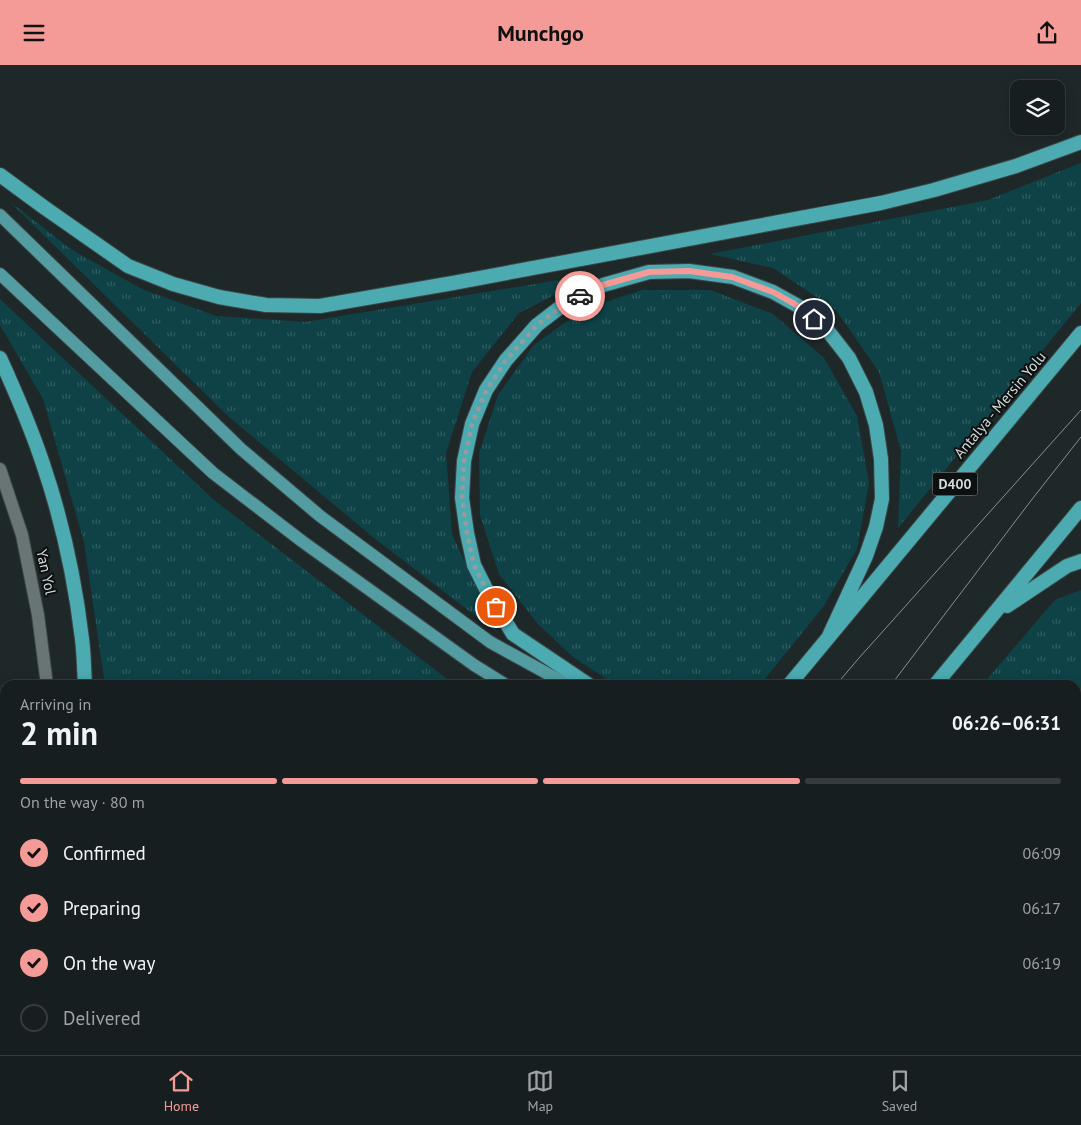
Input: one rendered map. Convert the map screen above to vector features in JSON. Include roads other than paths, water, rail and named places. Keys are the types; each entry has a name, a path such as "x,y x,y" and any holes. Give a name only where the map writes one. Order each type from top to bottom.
{"highway":[{"path":"0,175 128,266 173,284 219,297 266,305 320,305 453,283 881,203 1016,166 1081,142"},
{"path":"582,680 513,634 488,593 474,565 467,533 462,498 464,461 472,424 486,391 506,360 537,325 567,302 603,285 649,272 689,271 732,277 773,292 800,307 828,331 849,358 866,392 876,425 881,459 882,499 876,527 866,556 828,636"},
{"name":"Antalya - Mersin Yolu","path":"828,636 1081,333"},
{"path":"0,358 22,406 44,465 61,525 73,578 82,641 85,680"},
{"path":"939,680 1081,508"},
{"path":"994,615 1067,566 1081,561"},
{"name":"D400","path":"793,680 828,636"}],"main road":[{"path":"0,215 241,449 320,516 490,642 559,680"},
{"path":"0,274 213,473 303,542 474,665 498,680"}],"street":[{"name":"Yan Yol","path":"0,469 22,535 38,615 46,680"}],"tram line":[{"path":"840,680 1081,410"},
{"path":"895,680 1081,437"}]}
